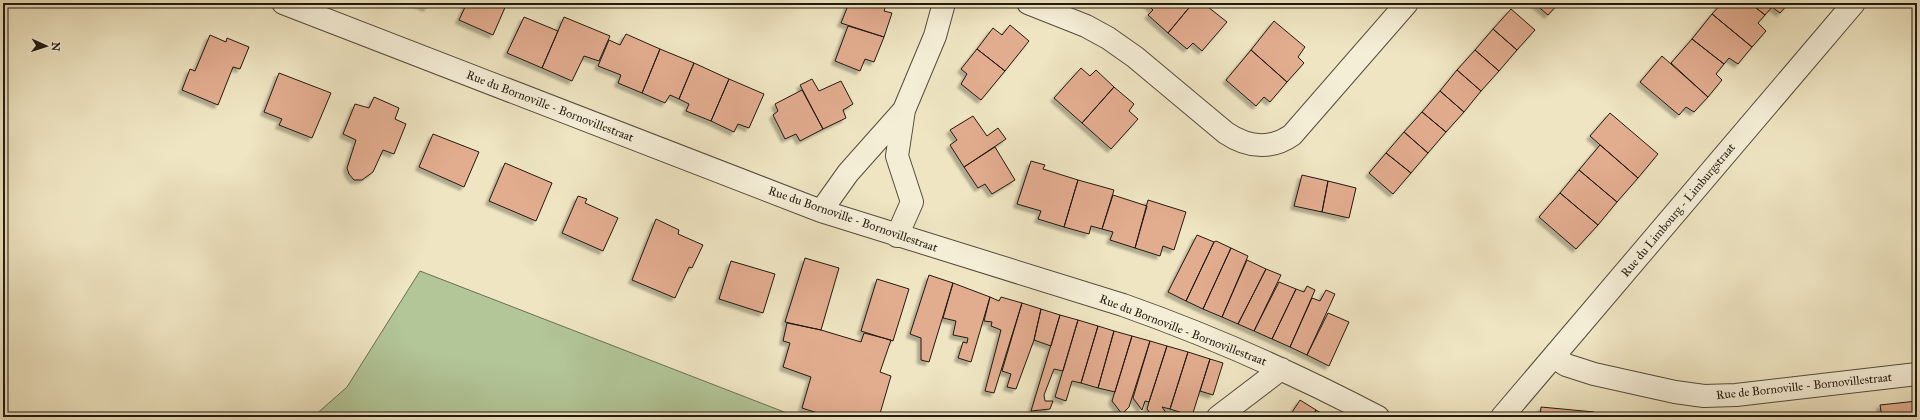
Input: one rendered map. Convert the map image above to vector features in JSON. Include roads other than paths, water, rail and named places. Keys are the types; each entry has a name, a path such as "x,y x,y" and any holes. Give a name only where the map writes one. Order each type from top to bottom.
{"street":[{"name":"Rue du Bornoville - Bornovillestraat","path":"283,3 821,211 1133,309 1281,369 1378,417"},
{"path":"897,236 912,202 897,156 904,110 935,36 944,3"},
{"path":"1028,3 1086,26 1108,38 1135,57 1226,133 1243,142 1265,145 1278,143 1292,135 1407,3"},
{"name":"Rue du Limbourg - Limburgstraat","path":"1502,417 1854,3"},
{"path":"821,211 848,173 904,110"},
{"name":"Rue de Bornoville - Bornovillestraat","path":"1554,357 1566,365 1594,374 1675,392 1704,396 1736,395 1917,374"},
{"path":"1218,417 1281,369"}]}
